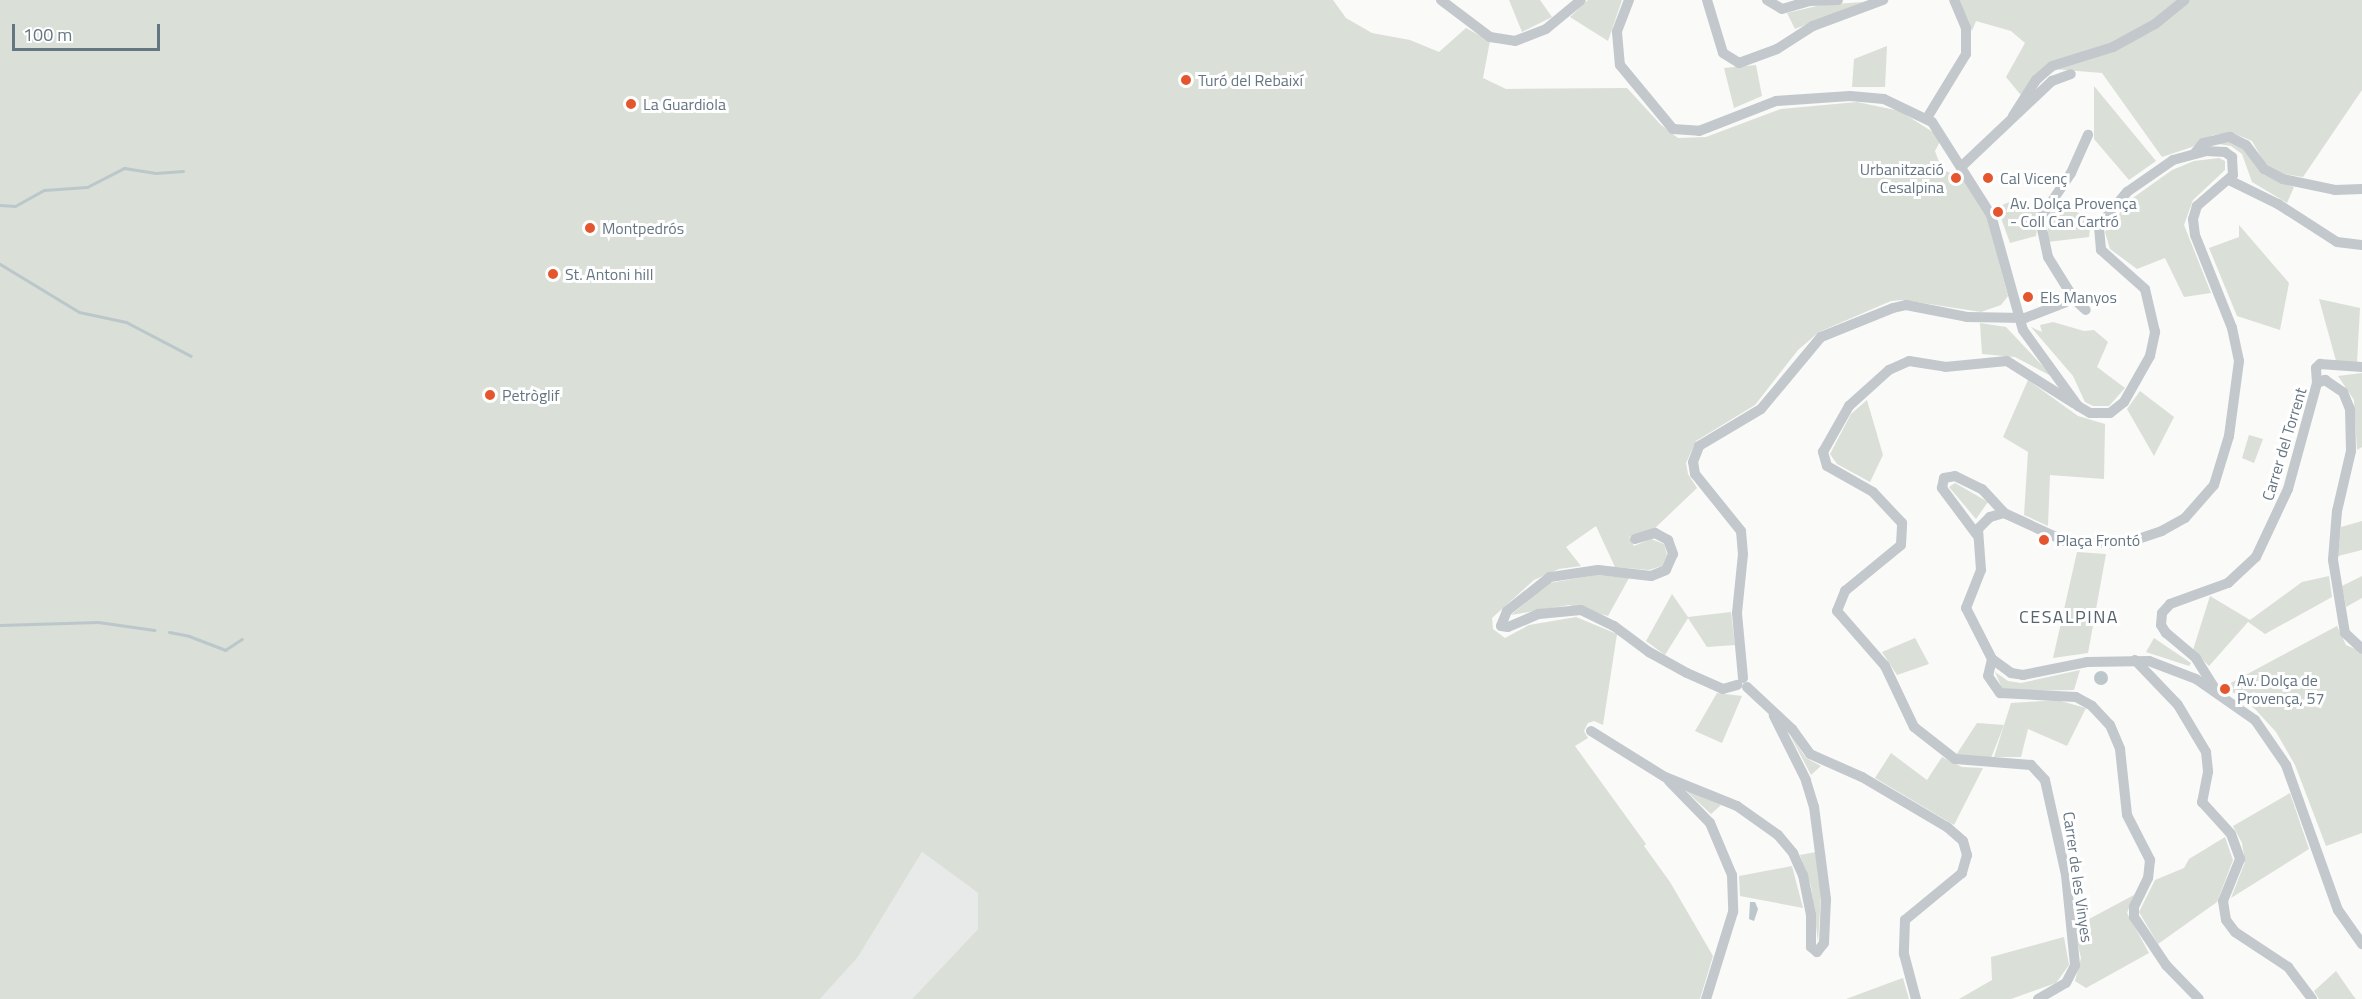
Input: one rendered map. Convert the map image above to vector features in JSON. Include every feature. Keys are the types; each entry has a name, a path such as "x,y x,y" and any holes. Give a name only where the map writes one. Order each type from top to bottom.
{"street":[{"path":"1441,0 1490,37 1515,41 1546,28 1581,0"},
{"path":"1629,0 1619,21 1617,57 1630,80 1673,129 1699,131 1776,102 1850,96 1884,99 1927,118 1947,141 1997,231 2018,318 2078,406 2103,416 2118,407 2140,376 2155,332 2145,289 2101,250 2099,226 2116,202 2136,184 2173,160 2195,153 2225,152 2232,156 2235,170 2229,180 2197,206 2193,219 2195,235 2232,328 2238,361 2229,436 2214,485 2186,518 2163,531 2122,544 2067,542 2004,513 1982,489 1955,476 1944,478 1942,488 1977,536 1981,570 1966,608 1992,659 2011,673 2023,675 2058,665 2135,660 2171,667 2217,692 2255,720 2278,751 2299,795 2338,910 2362,944"},
{"path":"1707,0 1724,53 1739,63 1777,49 1821,23 1876,2"},
{"path":"1767,0 1782,9 1810,1 1838,0"},
{"path":"1927,118 1966,54 1966,28 1954,0"},
{"path":"2013,116 2036,80 2052,66 2122,43 2155,24 2185,0"},
{"path":"1962,166 2052,81 2071,74"},
{"path":"2086,310 2074,300 2048,256 2041,225 2042,216 2071,173 2088,135"},
{"path":"2195,153 2203,143 2230,137 2246,145 2264,169 2283,179 2335,190 2362,189"},
{"path":"2229,180 2278,204 2337,242 2362,245"},
{"path":"1916,999 1904,954 1905,920 1962,873 1967,855 1963,841 1947,826 1862,777 1810,753 1792,729 1774,716 1743,683 1737,613 1743,554 1741,531 1695,474 1693,462 1699,446 1761,409 1805,353 1829,333 1899,305 1967,317 2018,318 2043,314 2074,300"},
{"name":"Carrer de les Vinyes","path":"2038,999 2066,983 2075,965 2066,875 2045,780 2031,765 1955,759 1914,727 1885,666 1838,611 1845,591 1901,545 1902,523 1873,492 1827,466 1823,458 1844,411 1889,370 1909,361 1945,367 2007,361 2078,406"},
{"path":"2317,383 2316,368 2320,364 2353,369 2362,367"},
{"name":"Carrer del Torrent","path":"2217,692 2196,658 2166,633 2161,625 2162,614 2170,604 2228,583 2256,557 2288,489 2317,383 2325,380 2343,392 2350,409 2351,451 2337,511 2333,560 2345,633 2362,649"},
{"path":"1977,536 1984,521 2004,513"},
{"path":"1635,539 1655,533 1668,540 1673,554 1666,570 1651,576 1598,570 1557,574 1516,602 1502,617 1501,626 1508,627 1539,614 1581,610 1614,626 1649,652 1687,673 1723,688 1743,683"},
{"path":"1992,659 1988,676 2000,693 2076,697 2092,705 2110,725 2120,749 2127,815 2150,860 2148,878 2135,904 2134,917 2166,965 2199,999"},
{"path":"2135,660 2173,699 2206,752 2208,772 2202,802 2231,834 2240,859 2223,901 2226,920 2235,932 2288,967 2312,999"},
{"path":"1591,731 1665,777 1748,812 1789,847 1806,886 1811,947 1817,952 1824,943 1826,899 1814,807 1806,780 1774,716"},
{"path":"1665,777 1710,823 1732,875 1733,912 1706,999"}],"shaded area":[{"path":"0,0 1333,0 1346,18 1372,33 1410,40 1439,52 1466,28 1490,41 1483,78 1506,89 1627,88 1661,125 1678,138 1706,137 1781,109 1857,102 1900,111 1942,138 1935,151 1942,170 1966,178 1986,213 2008,296 2001,305 1981,312 1903,300 1891,301 1819,332 1798,350 1755,405 1696,441 1686,463 1688,474 1697,488 1654,529 1629,537 1634,546 1651,539 1664,544 1667,555 1662,566 1649,570 1615,567 1596,526 1566,547 1581,566 1559,569 1534,580 1492,618 1493,629 1505,638 1529,625 1576,617 1617,634 1603,725 1594,721 1588,723 1584,731 1588,738 1575,746 1646,844 1644,846 1670,882 1713,956 1700,999 912,999 978,929 978,893 922,852 858,957 820,999 0,999"},
{"path":"1509,0 1540,0 1552,17 1522,32"},
{"path":"1588,0 1622,0 1608,41 1570,17"},
{"path":"1959,0 2362,0 2362,90 2303,177 2278,173 2264,162 2252,141 2233,133 2213,135 2192,147 2162,157 2102,73 2053,69 2025,100 2006,77 2025,43 2011,31 1976,21 1972,31"},
{"path":"1863,2 1795,29 1787,13 1821,5"},
{"path":"1887,46 1885,87 1852,87 1854,59"},
{"path":"1756,65 1762,96 1734,108 1724,68"},
{"path":"2094,86 2156,161 2129,180 2094,139"},
{"path":"2229,142 2241,145 2264,175 2294,187 2287,203 2252,182 2242,154 2231,146 2218,144"},
{"path":"2219,158 2225,161 2225,170 2193,200 2184,225 2211,293 2184,297 2165,258 2137,269 2110,249 2105,232 2130,200 2172,170 2194,161"},
{"path":"2012,201 2039,212 2036,236 2010,243 1997,207"},
{"path":"2057,201 2091,220 2089,237 2048,242 2048,217"},
{"path":"2239,225 2289,283 2280,330 2237,316 2209,248 2239,237"},
{"path":"2319,299 2360,308 2357,363 2336,361"},
{"path":"2053,322 2084,331 2094,330 2108,342 2097,367 2125,388 2109,406 2093,406 2085,402 2073,376 2031,327 2042,332 2040,325"},
{"path":"1980,323 2006,327 2053,377 2015,357 1982,354"},
{"path":"2362,373 2362,447 2357,450 2354,400 2338,376"},
{"path":"2028,380 2078,416 2105,424 2104,479 2050,475 2048,526 2024,515 2028,452 2003,437"},
{"path":"2140,391 2174,417 2154,456 2127,409"},
{"path":"1867,400 1883,455 1870,482 1837,464 1830,454 1851,414"},
{"path":"2249,435 2263,439 2254,463 2242,458"},
{"path":"1955,483 1988,502 1976,519 1949,487"},
{"path":"2362,521 2362,550 2338,556 2341,527"},
{"path":"2077,552 2106,554 2088,653 2053,658"},
{"path":"1597,575 1629,578 1608,616 1569,605 1511,615 1549,583"},
{"path":"2329,576 2332,597 2265,634 2248,622 2209,666 2193,650 2210,596 2250,620 2302,582"},
{"path":"2362,576 2362,598 2346,607 2342,586"},
{"path":"1672,594 1688,617 1731,612 1735,645 1707,647 1688,618 1665,655 1646,641"},
{"path":"2337,626 2346,645 2362,652 2362,833 2326,846 2295,765 2276,732 2255,709 2225,686"},
{"path":"1915,638 1929,664 1897,675 1882,652"},
{"path":"2154,638 2191,663 2189,666 2146,652"},
{"path":"2080,670 2074,690 2013,691 2002,688 1995,672 2008,681 2021,683"},
{"path":"2101,671 2106,673 2108,678 2106,683 2101,685 2096,683 2094,678 2096,673"},
{"path":"1717,693 1742,696 1722,743 1695,731"},
{"path":"2057,700 2086,708 2067,746 2028,729 2021,757 1994,757 2011,703"},
{"path":"1977,723 2004,725 1991,758 1956,755"},
{"path":"1790,735 1806,758 1821,766 1811,775"},
{"path":"1891,753 1927,780 1942,757 1962,767 1983,768 1954,825 1875,778"},
{"path":"1684,789 1721,805 1711,814"},
{"path":"2290,793 2309,849 2231,898 2245,862 2242,843 2233,826"},
{"path":"2225,837 2233,860 2217,902 2158,944 2139,912 2155,880 2184,868 2189,859"},
{"path":"922,852 978,893 978,929 912,999 820,999 858,957"},
{"path":"1816,852 1821,895 1818,942 1811,886 1800,855"},
{"path":"1792,866 1803,908 1740,896 1739,876"},
{"path":"2134,895 2127,913 2149,953 2086,988 2075,981 2081,958 2074,927"},
{"path":"1750,902 1755,902 1758,909 1754,921 1749,919"},
{"path":"2064,937 2069,965 2056,983 2011,999 1959,999 1992,980 1991,957"},
{"path":"2336,971 2356,999 2319,999 2314,991"},
{"path":"1903,978 1909,999 1846,999 1889,983"}],"waterway":[{"path":"0,205 15,206 44,190 87,187 124,168 156,173 183,171"},
{"path":"0,264 79,312 126,322 191,356"},
{"path":"0,625 98,622 154,630"},
{"path":"169,632 189,636 225,650 242,639"}],"place":[{"name":"Turó del Rebaixí","path":"1186,80"},
{"name":"La Guardiola","path":"631,104"},
{"name":"Urbanització Cesalpina","path":"1956,178"},
{"name":"Cal Vicenç","path":"1988,178"},
{"name":"Av. Dolça Provença - Coll Can Cartró","path":"1998,212"},
{"name":"Montpedrós","path":"590,228"},
{"name":"St. Antoni hill","path":"553,274"},
{"name":"Els Manyos","path":"2028,297"},
{"name":"Petròglif","path":"490,395"},
{"name":"Plaça Frontó","path":"2044,540"},
{"name":"Av. Dolça de Provença, 57","path":"2225,689"}],"district":[{"name":"CESALPINA","path":"2069,617"}]}
